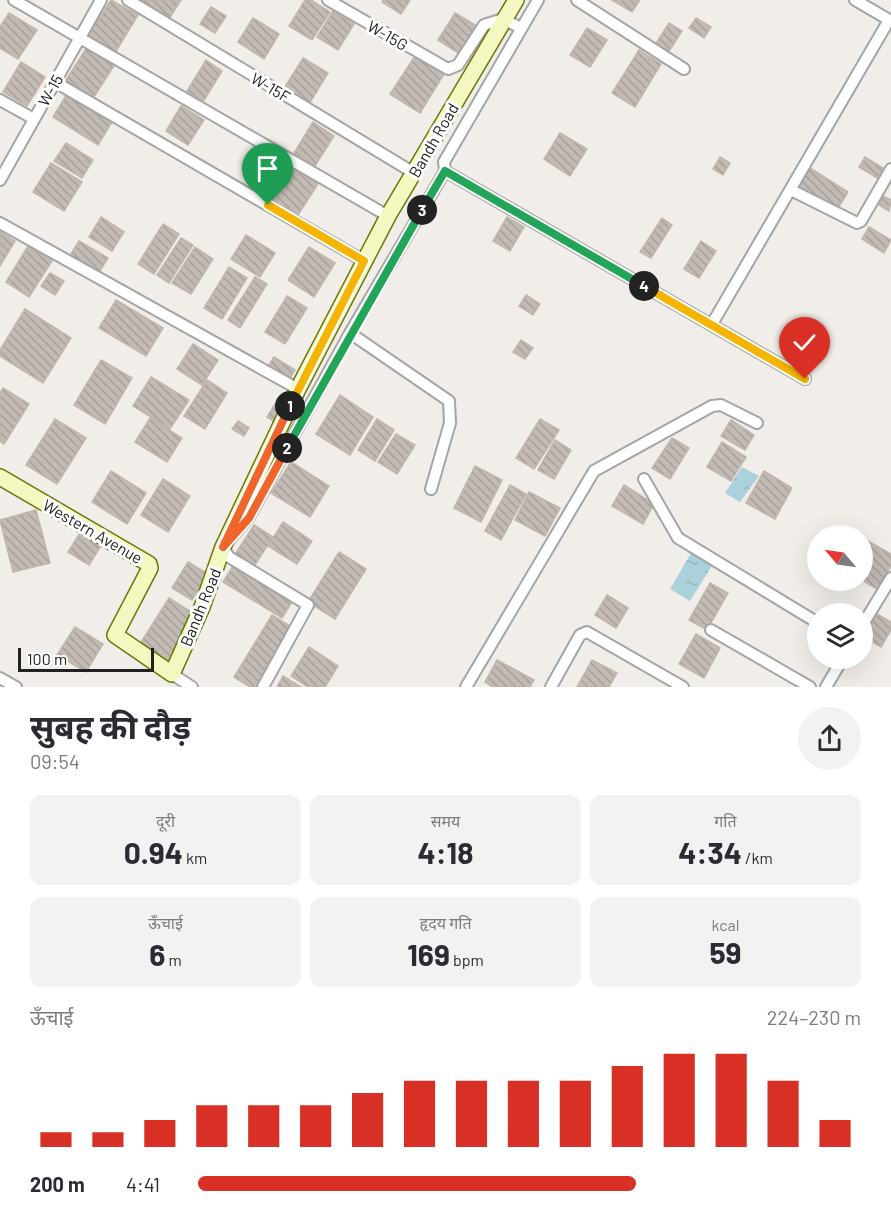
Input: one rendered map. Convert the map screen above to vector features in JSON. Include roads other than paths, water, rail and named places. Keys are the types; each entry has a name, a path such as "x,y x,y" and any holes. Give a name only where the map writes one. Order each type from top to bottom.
{"street":[{"path":"14,0 388,216"},
{"name":"W-15","path":"0,180 101,0"},
{"name":"W-15F","path":"128,0 414,173"},
{"name":"W-15G","path":"328,0 448,69 458,65 484,25 503,19"},
{"name":"Bandh Road","path":"172,674 202,607 223,547 298,389 388,216 516,0"},
{"path":"263,687 309,607 229,557 223,547 249,518 350,333 445,171 444,162 538,0"},
{"path":"577,0 684,69"},
{"path":"712,324 890,20 855,0"},
{"path":"503,19 521,28"},
{"path":"55,82 364,261"},
{"path":"0,100 34,120"},
{"path":"791,190 857,223 861,221 891,169"},
{"path":"445,171 805,379"},
{"path":"0,223 298,389"},
{"path":"350,333 448,401 450,423 431,489"},
{"path":"466,687 594,471 712,406 721,405 757,423"},
{"name":"Western Avenue","path":"0,477 149,564 150,568 115,634 172,674"},
{"path":"644,479 678,538 807,615"},
{"path":"873,608 891,578"},
{"path":"711,630 810,687"},
{"path":"551,687 580,635 587,632 683,687"},
{"path":"826,687 837,669"},
{"path":"172,674 192,687"},
{"path":"0,678 16,687"}],"water":[{"path":"742,467 759,476 740,502 725,493"},
{"path":"691,553 713,564 690,601 670,589"}]}
